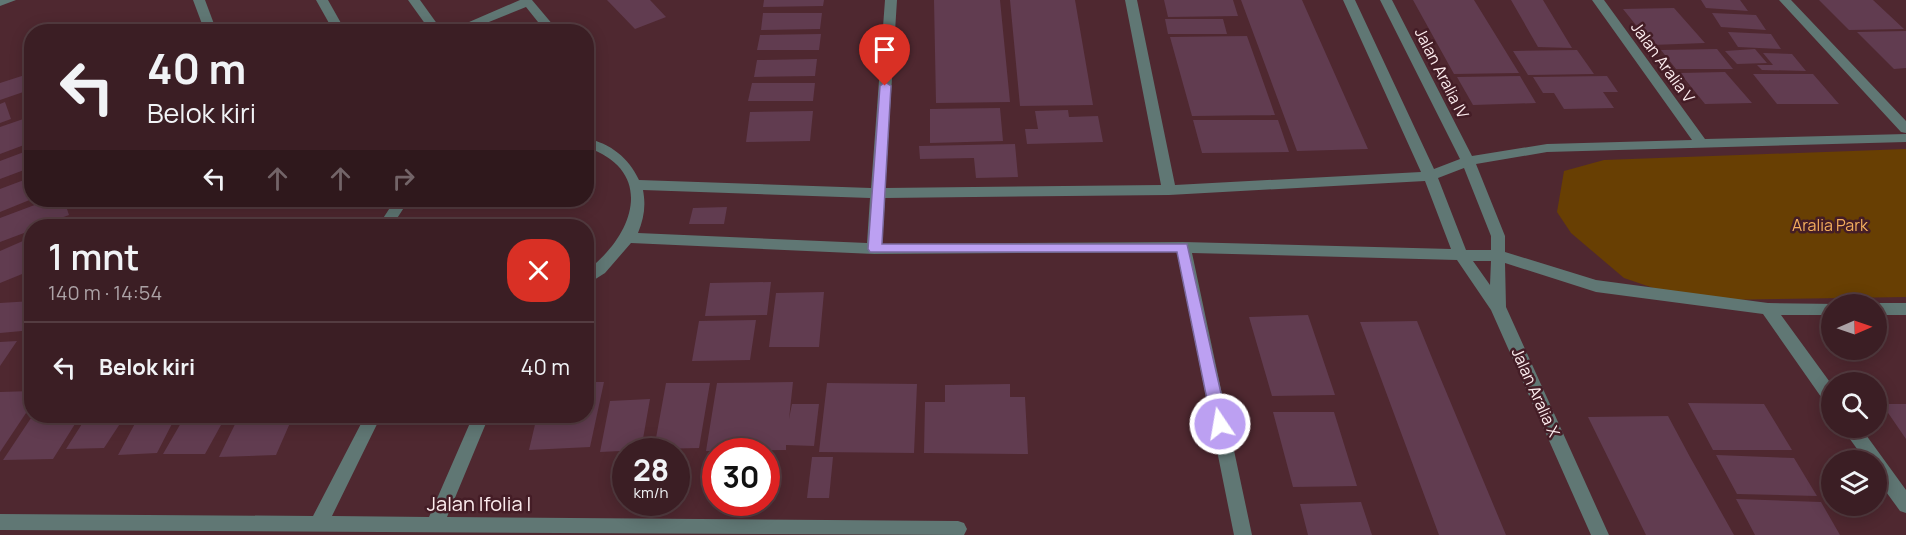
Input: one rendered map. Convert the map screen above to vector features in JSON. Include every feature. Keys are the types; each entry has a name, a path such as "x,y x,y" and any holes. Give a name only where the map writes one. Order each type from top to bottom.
{"street":[{"path":"0,3 10,0"},
{"path":"199,0 208,24"},
{"path":"321,0 335,24"},
{"path":"414,0 431,24"},
{"path":"874,249 891,0"},
{"path":"1131,0 1169,190"},
{"name":"Jalan Aralia X","path":"1349,0 1430,176 1461,255 1498,307 1600,535"},
{"name":"Jalan Aralia IV","path":"1386,0 1468,161 1498,236 1500,256 1498,307"},
{"name":"Jalan Aralia V","path":"1598,0 1702,144"},
{"path":"1785,0 1906,129"},
{"path":"471,24 527,1 546,24"},
{"path":"638,185 878,193 1169,190 1430,176 1468,161 1547,148 1906,138"},
{"path":"594,146 621,160 638,185 639,211 629,238 604,267 594,274"},
{"path":"629,238 874,249 1183,247 1500,256 1596,286 1768,309 1821,309"},
{"path":"1183,247 1243,535"},
{"path":"1768,309 1821,384"},
{"path":"1887,309 1906,309"},
{"path":"318,525 369,423"},
{"path":"435,525 478,423"},
{"path":"1887,478 1906,505"},
{"name":"Jalan Ifolia I","path":"0,522 211,529 318,525 435,525 558,531 876,532 958,529"}],"green space":[{"name":"Aralia Park","path":"1906,149 1906,297 1887,297 1887,294 1821,294 1821,298 1718,300 1674,295 1624,278 1571,233 1557,212 1564,171 1604,160"}],"building":[{"path":"607,0 650,0 666,17 635,29"},
{"path":"764,0 824,0 823,6 763,7"},
{"path":"934,0 1000,0 1010,102 936,103"},
{"path":"1010,0 1075,0 1093,105 1020,106"},
{"path":"1164,0 1233,0 1238,16 1168,17"},
{"path":"1241,0 1302,0 1368,149 1297,151"},
{"path":"1413,0 1474,0 1519,73 1454,74"},
{"path":"1511,0 1543,0 1572,48 1538,47"},
{"path":"1701,0 1740,0 1748,11 1706,8"},
{"path":"1819,0 1873,0 1904,29 1849,30"},
{"path":"1674,8 1705,43 1652,45 1623,9"},
{"path":"763,13 822,13 820,29 761,30"},
{"path":"1712,13 1756,15 1766,30 1721,27"},
{"path":"1165,19 1223,19 1227,34 1168,34"},
{"path":"1906,31 1906,68 1894,69 1857,32"},
{"path":"1728,32 1771,34 1781,49 1738,47"},
{"path":"821,34 819,50 757,50 760,35"},
{"path":"1247,36 1275,115 1192,116 1170,37"},
{"path":"1717,49 1733,69 1676,69 1661,50"},
{"path":"1755,49 1767,63 1737,64 1725,51"},
{"path":"1577,50 1594,74 1528,75 1513,51"},
{"path":"1763,53 1792,54 1806,71 1762,70 1757,65 1773,65"},
{"path":"817,59 815,76 754,77 757,60"},
{"path":"1725,72 1752,103 1705,104 1680,73"},
{"path":"1753,74 1813,74 1839,104 1777,104"},
{"path":"24,75 24,92 0,100 0,83"},
{"path":"1520,76 1536,103 1473,105 1457,77"},
{"path":"1607,76 1618,92 1603,92 1614,108 1564,109 1554,93 1543,93 1533,77"},
{"path":"752,83 815,83 813,101 748,101"},
{"path":"5,102 11,119 0,123 0,104"},
{"path":"1000,108 1003,141 930,143 930,109"},
{"path":"1068,110 1069,117 1098,116 1103,142 1027,144 1025,129 1038,129 1035,111"},
{"path":"813,111 810,141 746,142 750,112"},
{"path":"24,119 24,145 0,154 0,127"},
{"path":"1193,120 1278,120 1289,152 1202,153"},
{"path":"1015,144 1018,177 976,178 974,158 920,159 919,146"},
{"path":"24,152 24,170 0,179 0,161"},
{"path":"24,180 24,202 0,212 0,189"},
{"path":"29,207 66,207 69,215 58,219 24,219 24,233 0,242 0,218"},
{"path":"727,207 724,224 689,224 693,208"},
{"path":"24,240 24,273 0,283 0,251"},
{"path":"771,282 767,315 705,316 710,283"},
{"path":"824,292 819,347 769,347 776,293"},
{"path":"24,302 22,331 0,333 0,303"},
{"path":"1308,315 1335,395 1272,396 1249,317"},
{"path":"756,320 750,360 692,361 699,321"},
{"path":"1417,321 1506,535 1439,535 1360,322"},
{"path":"17,341 0,366 0,342"},
{"path":"594,382 604,382 590,447 529,450 535,423 594,423"},
{"path":"793,382 789,419 792,404 819,404 814,446 786,445 786,450 780,450 780,438 708,438 717,383"},
{"path":"666,383 710,383 699,448 690,448 690,438 656,438"},
{"path":"827,383 917,384 914,453 819,452"},
{"path":"1010,384 1010,397 1025,397 1028,454 924,453 925,402 945,402 945,385"},
{"path":"24,391 24,416 0,452 0,392"},
{"path":"650,399 643,438 612,438 612,451 600,452 610,401"},
{"path":"1688,403 1764,404 1792,450 1713,450"},
{"path":"1887,404 1906,404 1906,439 1887,411"},
{"path":"1273,412 1334,412 1357,486 1293,487"},
{"path":"1668,416 1734,535 1646,535 1588,417"},
{"path":"28,423 76,423 53,459 3,460"},
{"path":"83,423 120,423 104,448 66,449"},
{"path":"135,423 172,423 157,453 118,455"},
{"path":"181,423 222,423 205,454 163,454"},
{"path":"236,423 290,423 276,455 219,457"},
{"path":"1716,455 1794,458 1817,496 1737,494"},
{"path":"812,457 833,457 829,498 807,498"},
{"path":"1736,499 1821,502 1821,516 1829,516 1840,535 1755,535"},
{"path":"1361,502 1372,535 1308,535 1300,504"}],"route":[{"path":"885,86 874,249 1183,247 1220,424"}]}
